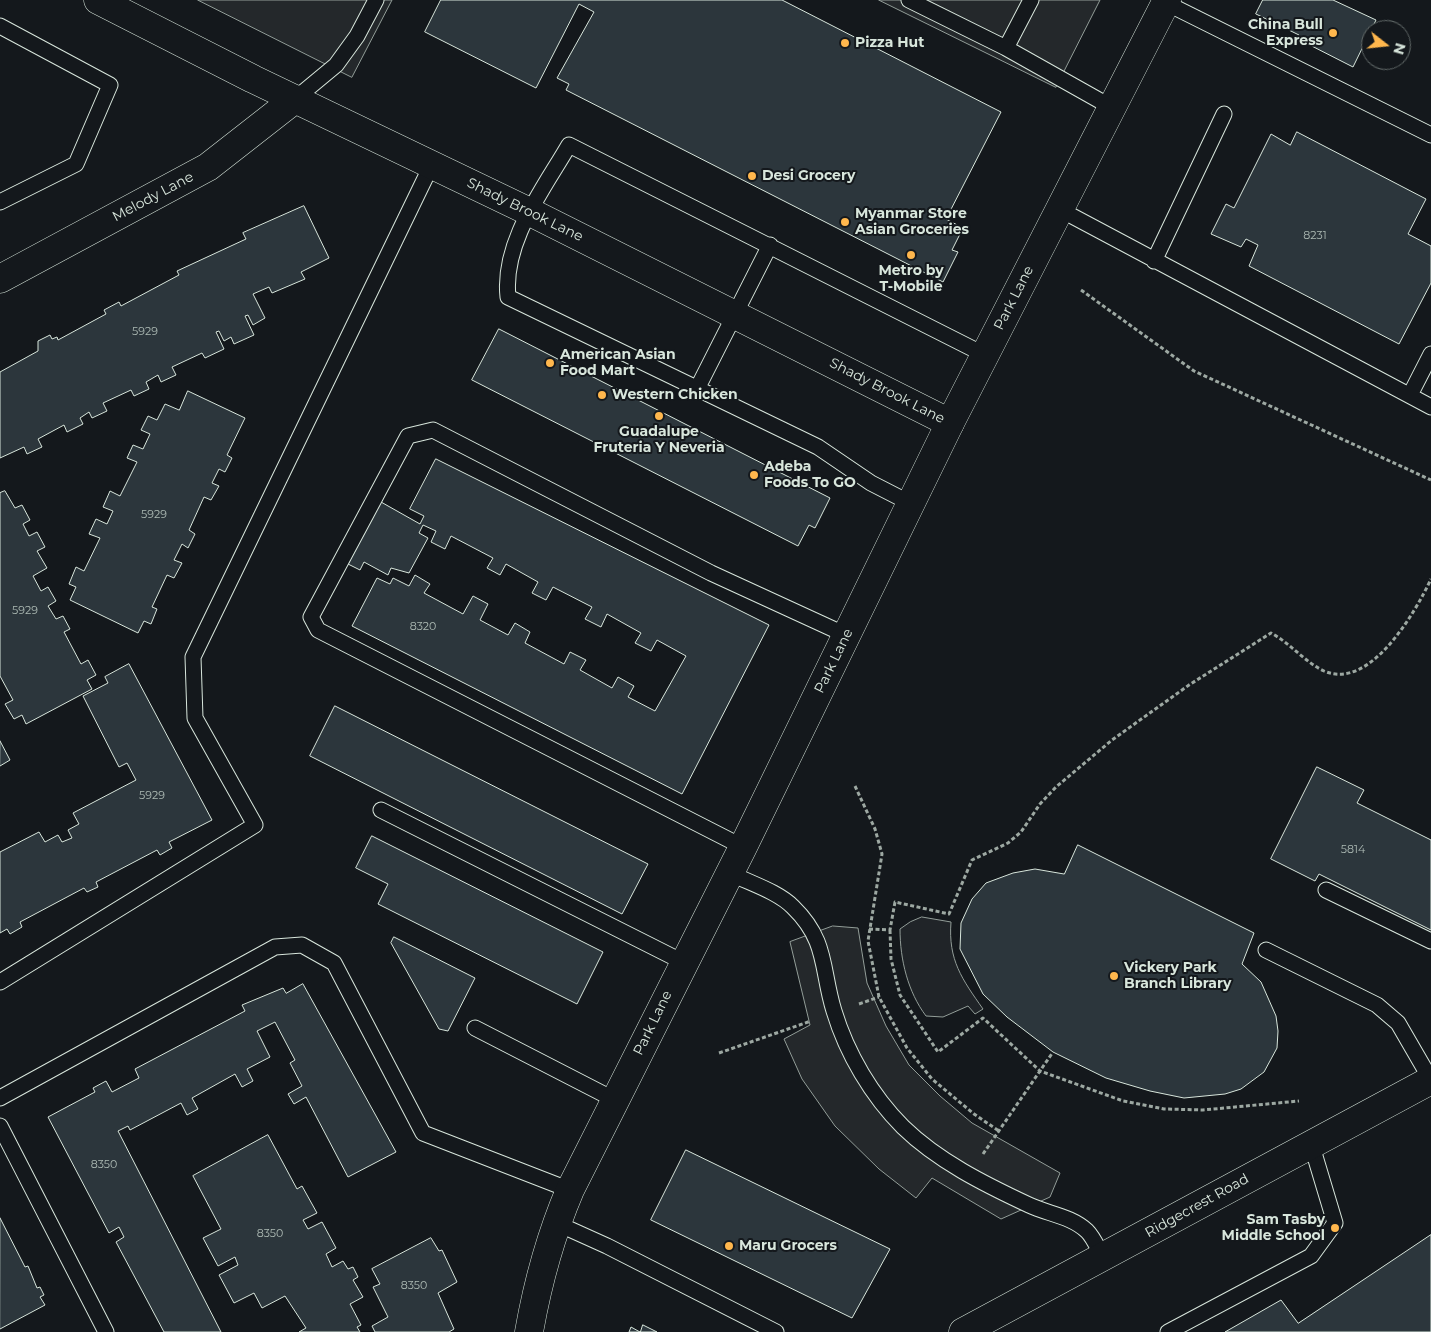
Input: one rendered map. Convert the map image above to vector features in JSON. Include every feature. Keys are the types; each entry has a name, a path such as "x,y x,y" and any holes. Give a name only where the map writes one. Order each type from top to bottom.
{"street":[{"name":"Shady Brook Lane","path":"98,0 295,99 530,212 950,423"},
{"name":"Park Lane","path":"529,1332 538,1280 556,1223 570,1190 730,874 950,423 1167,1"},
{"name":"Melody Lane","path":"0,279 208,167 295,99"},
{"name":"Ridgecrest Road","path":"963,1332 1431,1080"}],"lane":[{"path":"295,99 336,65 357,36 376,0"},
{"path":"909,0 1006,48 1111,107"},
{"path":"1006,48 1031,0"},
{"path":"1167,1 1431,135"},
{"path":"0,26 110,86 76,164 0,202"},
{"path":"1154,260 1224,114"},
{"path":"910,503 870,483 818,447 698,387 508,297 506,280 512,254 530,212 569,145 985,355"},
{"path":"0,982 255,825 195,718 193,657 432,164"},
{"path":"1059,209 1431,407"},
{"path":"698,387 770,245"},
{"path":"1410,395 1431,354"},
{"path":"743,847 318,630 311,617 408,436 433,430 711,573 846,636"},
{"path":"381,810 684,962"},
{"path":"730,874 792,906 815,933 820,945 834,1012 852,1055 874,1094 916,1138 934,1153 969,1175 1030,1206 1067,1218 1088,1232 1103,1257"},
{"path":"1326,890 1431,941"},
{"path":"0,1098 276,947 302,945 334,963 423,1134 570,1190"},
{"path":"1266,950 1376,1005 1398,1023 1431,1080"},
{"path":"475,1028 615,1100"},
{"path":"0,1126 106,1332"},
{"path":"1168,1332 1311,1256 1335,1223 1311,1144"},
{"path":"556,1223 607,1246 776,1332"}],"path":[{"path":"1081,290 1194,371 1431,480"},
{"path":"1300,1101 1204,1110 1164,1109 1123,1101 1040,1071 983,1018 938,1052 900,995 891,959 890,930 895,902 949,914 972,860 1008,844 1021,832 1040,804 1056,787 1112,740 1248,647 1271,634 1285,641 1324,670 1350,673 1369,665 1399,633 1431,579"},
{"path":"855,786 876,828 882,854 868,941 879,997 907,1048 932,1079 974,1114 999,1131"},
{"path":"869,928 890,930"},
{"path":"719,1053 879,997"},
{"path":"969,1175 1053,1052"}],"shaded area":[{"path":"198,0 392,0 352,77"},
{"path":"879,0 1100,0 1056,87"},
{"path":"922,917 951,922 952,947 958,969 983,1009 975,1014 968,1006 943,1017 926,1016 914,997 903,964 900,929"},
{"path":"833,926 858,928 867,983 886,1026 909,1065 940,1096 972,1123 1060,1173 1050,1197 1001,1219 932,1178 916,1198 879,1169 835,1126 802,1079 784,1039 810,1025 790,942"}],"building":[{"path":"441,0 782,0 1001,112 946,219 963,228 952,250 958,252 943,282 566,90 569,84 557,78 594,12 579,4 536,88 425,32"},
{"name":"China Bull Express","path":"1263,0 1333,0 1376,20 1361,20 1361,51 1353,67 1298,39 1299,35 1256,14"},
{"path":"1297,132 1426,199 1408,234 1431,246 1431,283 1399,344 1249,266 1258,245 1246,239 1241,247 1211,234 1226,204 1234,208 1271,134 1290,145"},
{"path":"304,206 329,258 301,272 305,279 272,293 269,287 253,294 265,318 253,325 248,315 245,316 254,335 234,344 231,337 224,341 219,331 216,332 224,349 205,358 202,353 172,367 176,375 161,382 158,375 146,382 149,389 134,396 131,390 103,403 107,411 92,418 89,412 80,418 83,424 67,432 64,425 38,439 42,447 27,454 24,447 0,458 0,372 38,351 38,341 50,335 52,339 57,337 58,340 106,314 104,310 119,302 121,306 179,275 177,271 246,239 243,233"},
{"path":"499,329 830,498 815,528 809,525 798,546 472,380"},
{"path":"188,391 245,418 227,455 232,458 225,472 219,469 212,483 219,486 211,500 204,497 189,530 195,534 188,548 182,544 174,560 182,563 174,578 167,575 152,607 157,609 151,624 144,621 138,633 70,600 76,587 69,584 76,567 84,571 100,538 89,534 96,519 107,524 113,511 103,507 110,491 120,496 137,462 127,458 133,445 143,449 150,434 141,430 148,416 157,420 165,404 179,410"},
{"path":"436,459 769,625 682,794 352,626 377,578 390,584 393,578 409,586 415,575 430,584 424,593 463,614 473,596 488,604 480,620 508,635 515,623 530,632 525,643 564,664 570,652 586,660 580,670 612,688 618,677 634,686 628,697 655,711 686,656 657,640 651,651 635,643 641,633 607,614 601,627 585,619 592,607 553,587 546,600 532,593 538,582 506,564 500,575 487,568 493,558 451,536 445,549 431,542 436,531 423,525 419,533 428,538 409,573 391,568 388,575 364,562 360,570 348,564 381,502 420,524 424,516 410,509"},
{"path":"5,491 15,508 22,505 30,520 23,524 29,536 37,532 45,547 37,551 47,568 33,576 41,591 48,587 56,601 48,606 56,619 63,616 70,629 64,632 81,664 88,660 96,675 87,680 92,689 26,724 22,715 14,719 5,704 13,700 0,676 0,493"},
{"path":"129,664 212,820 169,842 172,848 160,855 157,850 96,882 98,887 87,892 84,888 20,922 22,927 10,934 7,929 0,933 0,852 39,832 45,842 58,835 62,842 72,838 68,830 79,824 73,813 136,780 127,763 119,767 83,696 108,683 105,677"},
{"path":"335,706 648,864 622,914 310,756"},
{"path":"0,741 10,760 0,766"},
{"path":"1317,767 1364,790 1357,803 1431,840 1431,930 1319,874 1315,881 1271,859"},
{"path":"372,836 603,952 577,1004 378,904 388,884 356,868"},
{"name":"Vickery Park Branch Library","path":"1078,845 1254,933 1242,964 1261,982 1276,1016 1278,1031 1277,1048 1264,1072 1241,1089 1225,1094 1184,1098 1150,1091 1106,1078 1053,1052 1007,1017 983,994 960,949 961,923 972,899 986,883 1013,873 1035,869 1064,874"},
{"path":"394,937 475,978 448,1031 439,1029 391,943"},
{"path":"303,984 396,1152 348,1177 306,1097 294,1104 288,1094 302,1086 290,1063 295,1060 275,1022 257,1031 270,1057 247,1069 253,1081 242,1087 235,1074 192,1098 198,1109 187,1115 181,1103 130,1130 128,1126 118,1131 221,1332 164,1332 116,1242 124,1237 119,1227 109,1233 48,1117 95,1092 93,1088 106,1081 112,1092 139,1078 135,1069 245,1011 242,1005 283,988 286,993"},
{"path":"268,1135 297,1189 302,1186 317,1213 303,1220 308,1229 322,1222 336,1248 326,1254 332,1267 343,1261 348,1269 353,1267 358,1277 353,1280 363,1297 350,1304 361,1325 357,1327 360,1332 299,1332 306,1328 285,1296 262,1308 254,1293 234,1303 219,1275 238,1265 235,1257 218,1266 203,1238 221,1229 193,1176"},
{"path":"686,1150 890,1249 852,1318 651,1220"},
{"path":"0,1218 25,1267 28,1266 37,1288 40,1287 44,1295 40,1297 45,1305 0,1329"},
{"path":"1431,1235 1431,1332 1225,1332 1281,1300 1298,1323"},
{"path":"431,1238 439,1251 442,1250 457,1282 438,1293 454,1329 449,1332 375,1332 372,1326 388,1317 373,1287 380,1284 372,1269"},
{"path":"643,1325 657,1332 640,1332"},
{"path":"631,1327 640,1332 629,1332"}],"place":[{"name":"China Bull Express","path":"1333,33"},
{"name":"Pizza Hut","path":"845,43"},
{"name":"Desi Grocery","path":"752,176"},
{"name":"Myanmar Store Asian Groceries","path":"845,222"},
{"name":"Metro by T-Mobile","path":"911,255"},
{"name":"American Asian Food Mart","path":"550,363"},
{"name":"Western Chicken","path":"602,395"},
{"name":"Guadalupe Fruteria Y Neveria","path":"659,416"},
{"name":"Adeba Foods To GO","path":"754,475"},
{"name":"Vickery Park Branch Library","path":"1114,976"},
{"name":"Sam Tasby Middle School","path":"1335,1228"},
{"name":"Maru Grocers","path":"729,1246"}]}
